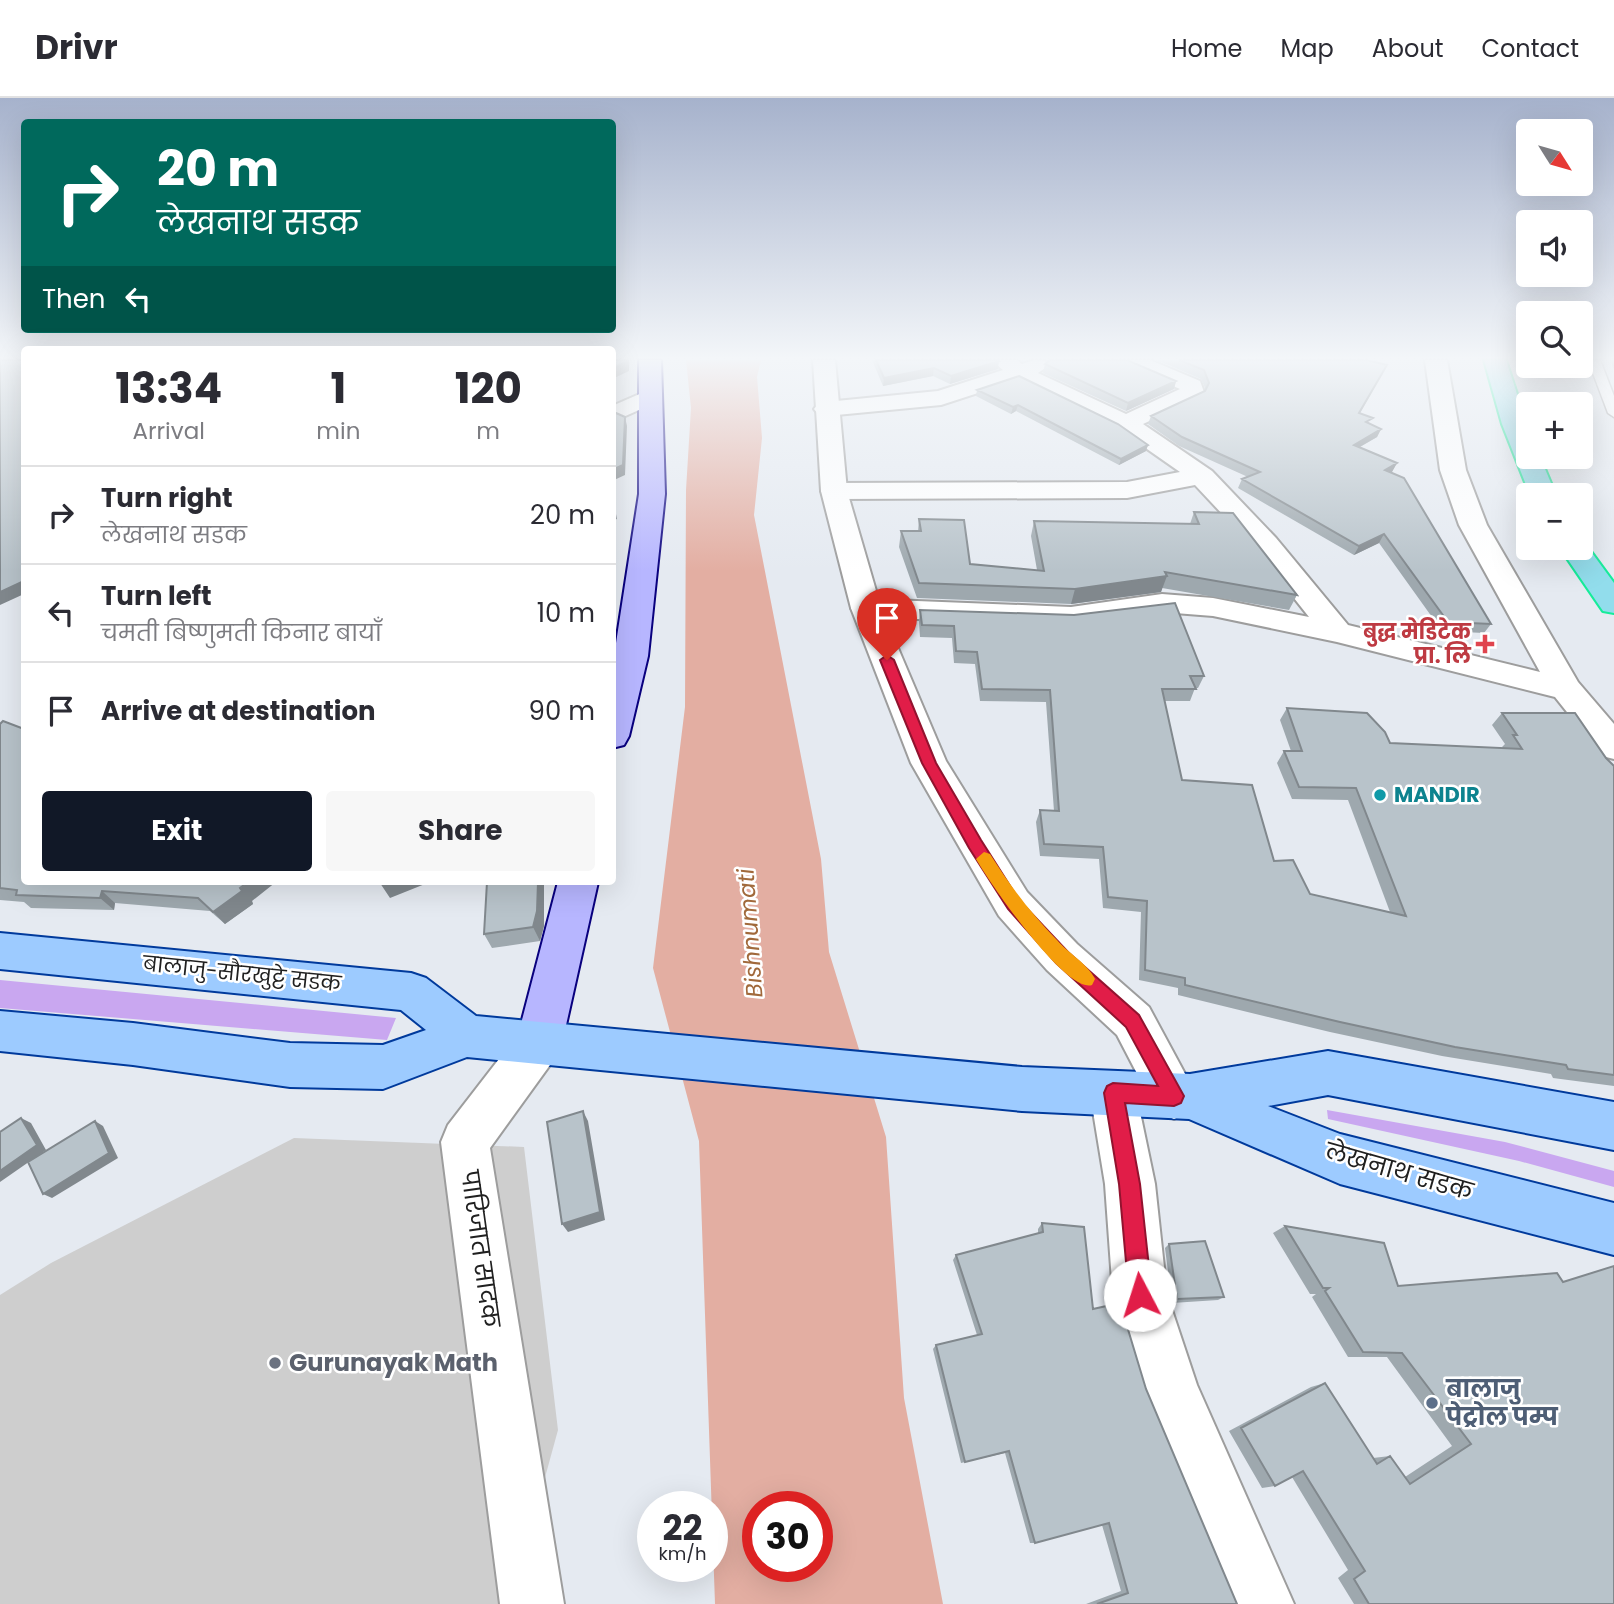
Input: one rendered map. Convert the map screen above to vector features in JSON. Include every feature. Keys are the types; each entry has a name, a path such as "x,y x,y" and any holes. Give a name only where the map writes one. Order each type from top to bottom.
{"highway":[{"path":"1517,430 1538,483"},
{"path":"1583,560 1614,604"}],"main road":[{"path":"616,720 632,656 652,494 651,430"},
{"path":"0,1031 133,1044 290,1065 383,1067 467,1036 539,1043 577,885"},
{"name":"बालाजु-सौरखुट्टे सडक","path":"0,951 411,992 467,1036"},
{"name":"लेखनाथ सडक","path":"539,1043 1021,1089 1182,1097 1328,1073 1614,1126"},
{"name":"लेखनाथ सडक","path":"1182,1097 1340,1159 1614,1229"}],"street":[{"path":"828,430 834,491 866,608 929,763 1013,904 1062,957 1133,1021 1182,1097"},
{"path":"1136,430 1203,476 1245,517 1337,632"},
{"path":"1447,430 1453,470 1473,524 1566,689 1614,747"},
{"path":"834,491 1128,490 1203,476"},
{"path":"866,608 1071,616 1162,603 1213,607 1337,632 1566,689"},
{"name":"पारिजात सादक","path":"532,1604 465,1142 539,1043"},
{"path":"1113,1093 1130,1184 1140,1295 1170,1391 1262,1604"}],"shaded area":[{"path":"0,980 396,1018 387,1040 0,1008"},
{"path":"1327,1110 1505,1142 1614,1171 1614,1187 1519,1161 1328,1119"},
{"name":"Gurunayak Math","path":"294,1138 524,1147 558,1430 518,1576 515,1604 0,1604 0,1295 51,1263"}],"water":[{"name":"Bishnumati","path":"690,430 761,430 754,515 821,859 829,952 886,1137 904,1398 943,1604 715,1604 714,1582 728,1582 728,1491 711,1491 699,1141 653,968 685,707 686,490"}],"building":[{"path":"0,430 21,430 21,582 0,592"},
{"path":"616,430 624,430 623,465 616,468"},
{"path":"1066,430 1127,430 1148,445 1121,459"},
{"path":"1172,430 1379,430 1354,445 1397,463 1385,470 1404,478 1491,624 1448,622 1384,534 1359,546 1242,479 1260,472"},
{"path":"1194,512 1233,513 1297,595 1165,572 1167,576 1075,589 919,583 901,531 921,531 919,519 964,520 970,564 1044,571 1034,521 1199,524"},
{"path":"1175,603 1204,676 1190,676 1196,689 1162,689 1182,780 1252,785 1274,861 1293,860 1310,894 1406,916 1356,788 1299,787 1284,751 1302,751 1287,708 1367,713 1385,732 1390,743 1522,749 1513,735 1517,735 1502,713 1575,713 1614,766 1614,1075 1568,1069 1566,1065 1455,1047 1340,1022 1185,985 1185,978 1145,970 1147,901 1108,897 1103,847 1044,844 1040,810 1059,811 1050,690 982,689 977,652 956,651 954,626 922,625 920,610 1074,615"},
{"path":"3,721 21,728 21,885 244,885 240,888 242,891 213,912 198,898 102,891 100,898 16,895 17,890 0,888 0,724"},
{"path":"487,885 538,885 537,911 533,927 484,934"},
{"path":"583,1111 600,1212 562,1224 547,1122"},
{"path":"21,1118 37,1145 0,1171 0,1132"},
{"path":"95,1121 109,1153 43,1194 28,1162"},
{"path":"1042,1223 1084,1227 1093,1309 1120,1303 1146,1389 1237,1604 1097,1604 1128,1593 1109,1523 1035,1543 1009,1451 965,1462 936,1345 982,1334 956,1255 1043,1232"},
{"path":"1285,1226 1384,1243 1398,1286 1557,1273 1563,1282 1614,1266 1614,1604 1369,1604 1354,1579 1365,1571 1303,1471 1275,1486 1241,1428 1325,1383 1377,1464 1390,1456 1410,1484 1471,1444 1402,1353 1363,1352 1325,1291 1329,1288 1323,1288"},
{"path":"1205,1241 1224,1297 1177,1299 1169,1244"}],"slow traffic":[{"path":"984,859 1013,904 1086,979"}],"place":[{"name":"बुद्ध मेडिटेक प्रा. लि","path":"1485,644"},
{"name":"MANDIR","path":"1380,795"},
{"name":"Gurunayak Math","path":"275,1363"},
{"name":"बालाजु पेट्रोल पम्प","path":"1432,1403"}],"route":[{"path":"887,660 929,763 1013,904 1062,957 1133,1021 1174,1096 1113,1093 1130,1184 1140,1295"}]}
